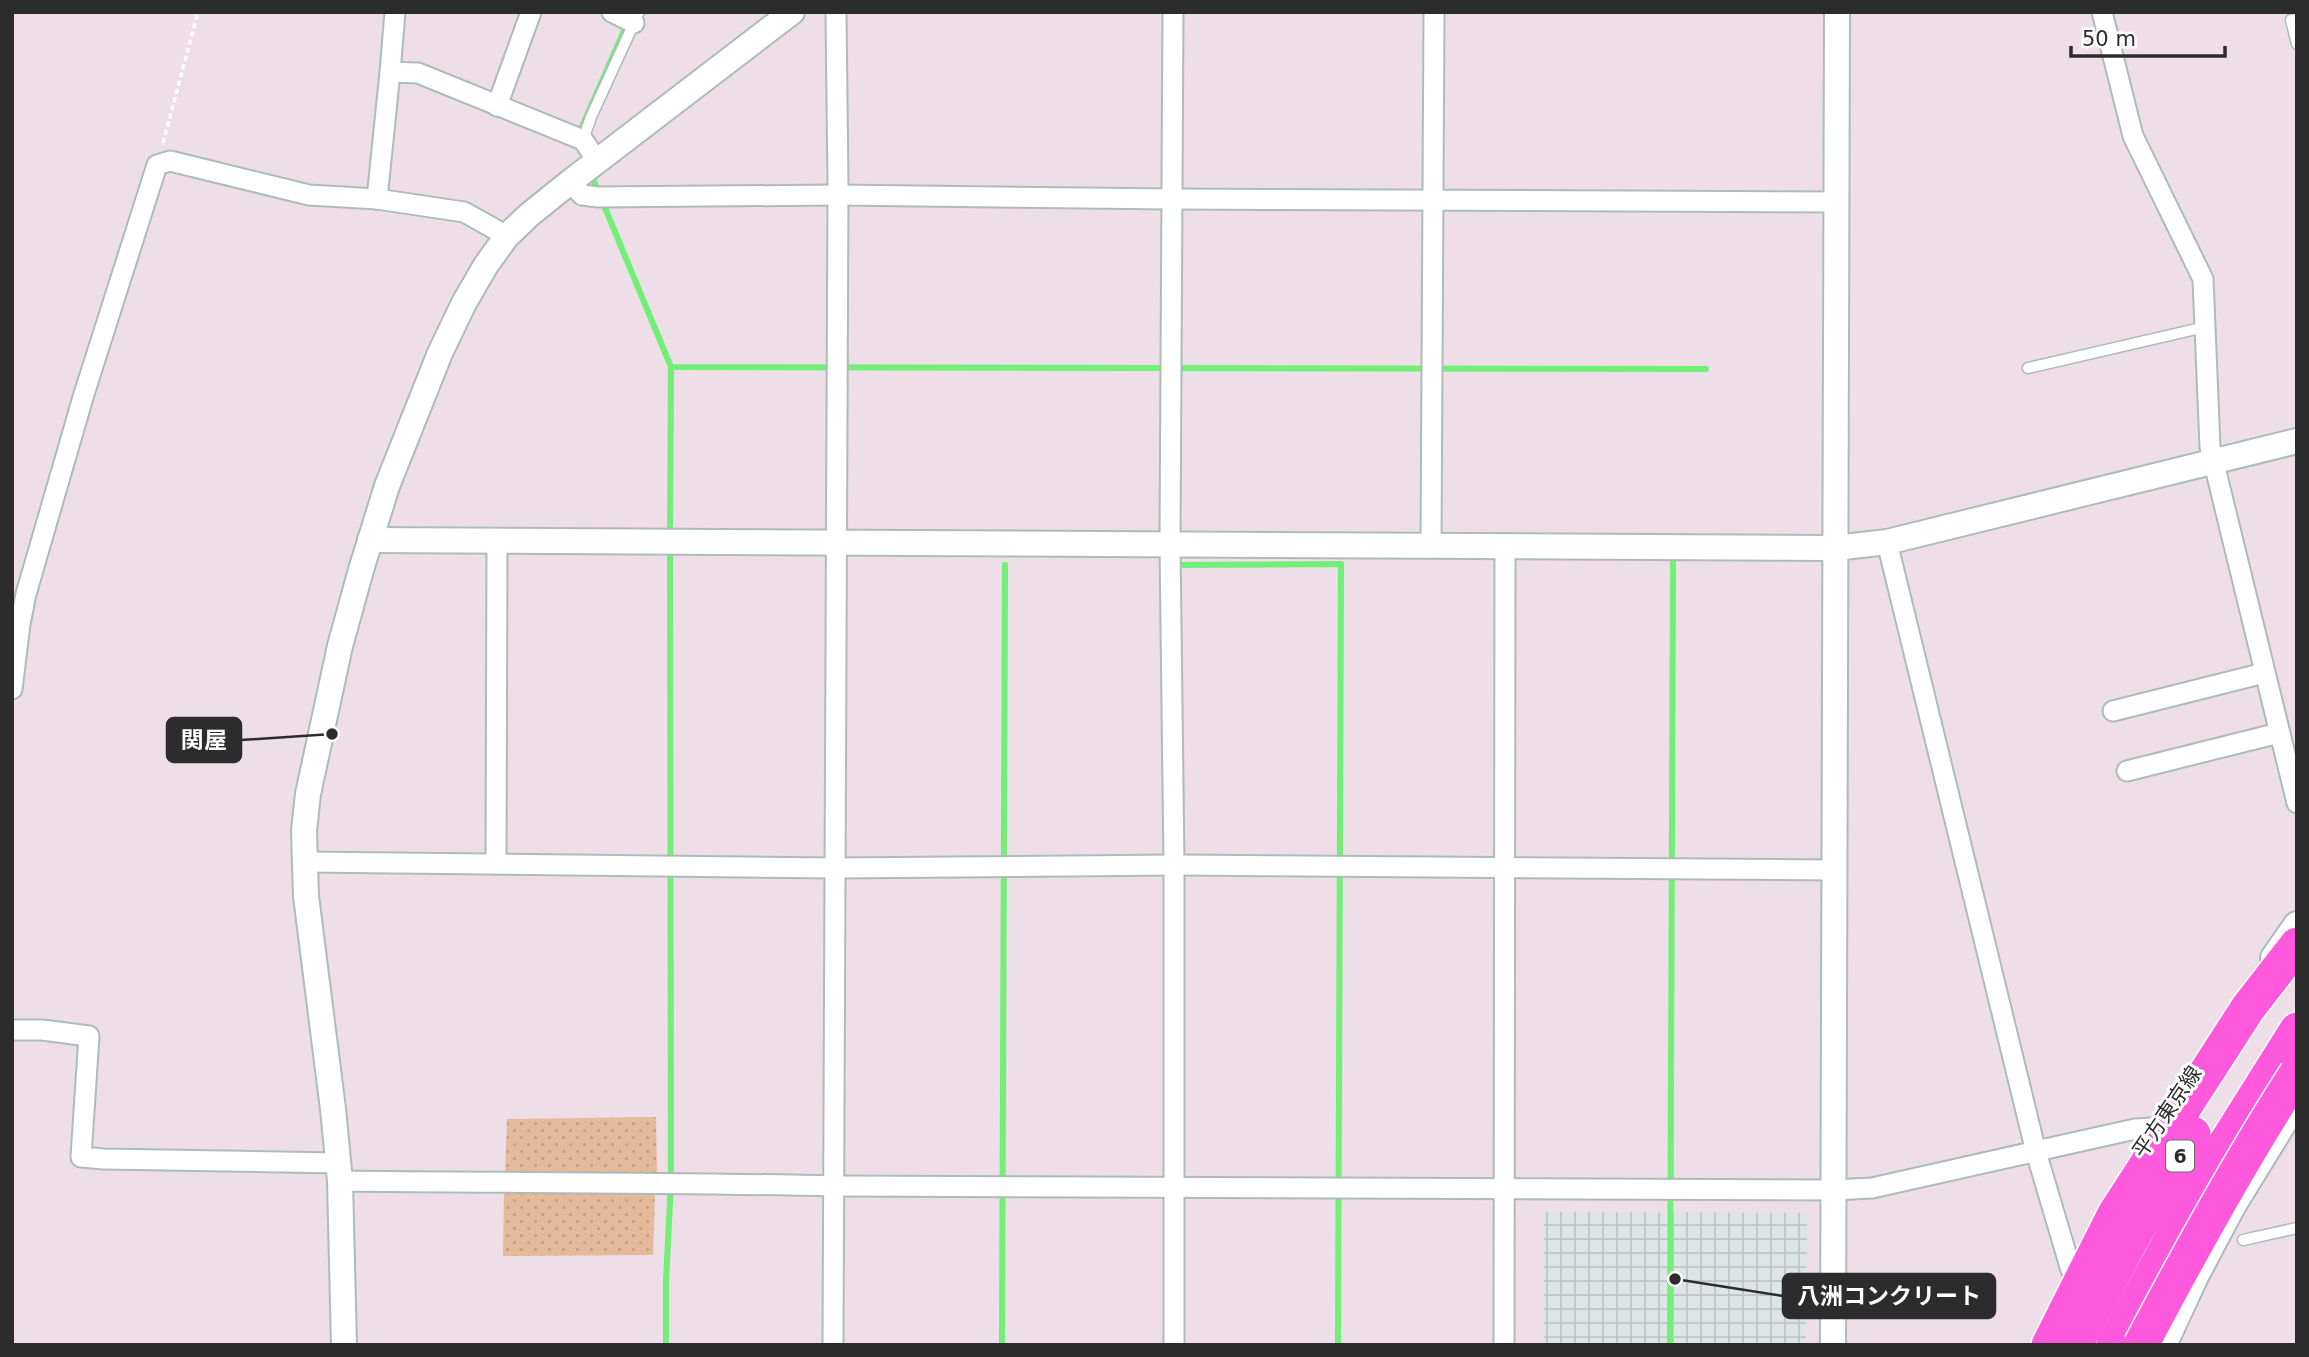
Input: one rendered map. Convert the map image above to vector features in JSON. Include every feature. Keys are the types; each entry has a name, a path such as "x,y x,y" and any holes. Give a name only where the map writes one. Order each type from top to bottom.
{"highway":[{"path":"2049,1345 2115,1214 2248,1008 2297,944"},
{"name":"6","path":"2075,1345 2132,1238 2187,1144 2257,1032 2297,975"},
{"name":"6","path":"2114,1345 2211,1167 2297,1030"},
{"path":"2141,1345 2242,1160 2297,1073"}],"main road":[{"name":"平方東京線","path":"2032,1345 2071,1270 2153,1128 2297,925"},
{"path":"2126,1345 2146,1304 2221,1174 2297,1055"}],"street":[{"path":"377,199 395,12"},
{"path":"497,106 531,12"},
{"path":"611,12 636,18"},
{"path":"344,1345 339,1172 304,862 304,831 308,794 340,646 387,486 440,354 469,293 507,236 570,182 792,12"},
{"path":"833,1345 836,12"},
{"path":"1173,12 1170,544 1174,865 1174,1345"},
{"path":"1430,546 1434,12"},
{"path":"1833,1345 1837,12"},
{"path":"2102,12 2133,136 2203,279 2210,447 2297,803"},
{"path":"390,72 418,73 583,140 598,162"},
{"path":"12,689 26,594 83,394 158,165 170,161 309,195 377,199 464,212 507,236"},
{"path":"570,182 583,195 598,197 837,195 1837,202"},
{"path":"370,540 497,543 1835,548 1887,542 2297,440"},
{"path":"1887,542 2036,1152 2071,1270"},
{"path":"496,864 497,543"},
{"path":"1504,1345 1506,546"},
{"path":"2113,711 2264,673"},
{"path":"2127,771 2279,733"},
{"path":"304,862 836,868 1174,865 1835,870"},
{"path":"12,1030 42,1030 89,1036 80,1157 571,1184 671,1182 834,1186 1833,1190 1872,1188 2135,1129 2153,1128"},
{"path":"2167,1345 2199,1276 2249,1185 2297,1107"},
{"path":"2221,1174 2249,1185"}],"lane":[{"path":"583,140 636,18"},
{"path":"2297,19 2291,20 2297,44"},
{"path":"2028,368 2204,327"},
{"path":"2243,1240 2297,1228"}],"path":[{"path":"158,165 198,12"}],"shaded area":[{"path":"656,1117 657,1177 505,1175 507,1119"},
{"path":"504,1192 655,1192 653,1255 503,1256"},
{"path":"1544,1212 1807,1213 1806,1345 1544,1345"}],"waterway":[{"path":"581,136 581,129 627,24"},
{"path":"591,174 671,367 1706,369"},
{"path":"670,538 671,367"},
{"path":"666,1345 671,1182 670,549"},
{"path":"1670,1345 1673,562"},
{"path":"1181,565 1341,564 1338,1345"},
{"path":"1002,1345 1005,565"}],"place":[{"name":"関屋","path":"332,734"},
{"name":"八洲コンクリート","path":"1675,1279"}]}
